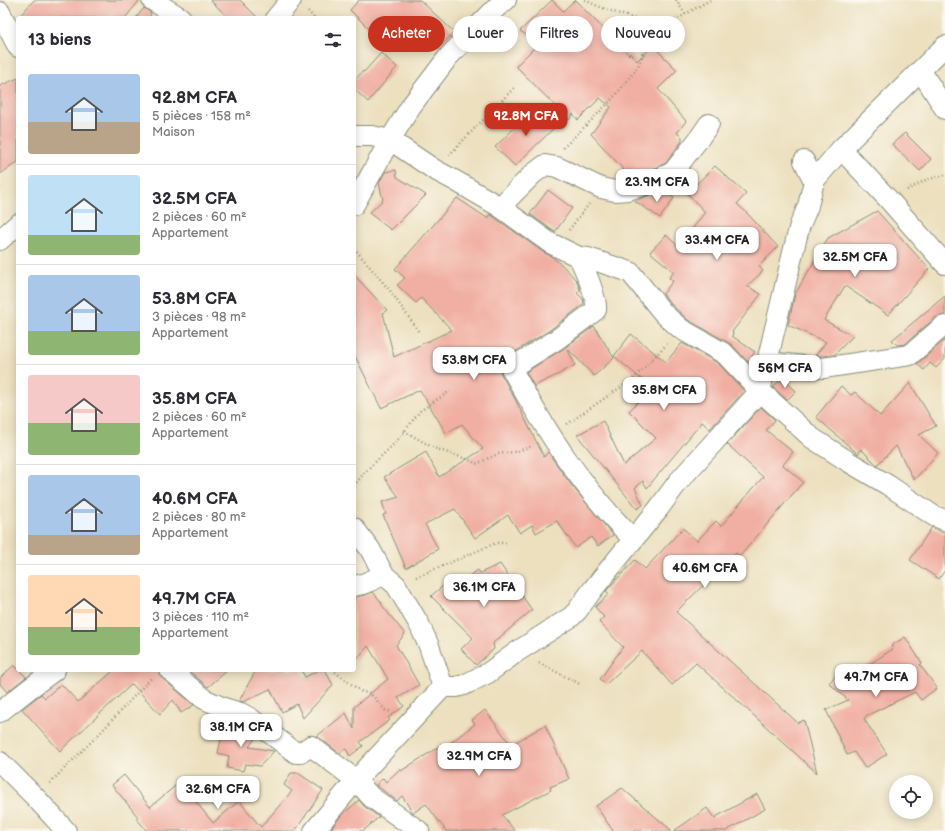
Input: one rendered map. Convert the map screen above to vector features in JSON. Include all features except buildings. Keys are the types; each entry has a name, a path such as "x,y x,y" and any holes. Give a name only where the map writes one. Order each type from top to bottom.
{"street":[{"path":"152,0 178,16"},
{"path":"278,16 291,0"},
{"path":"356,201 390,140 411,106 449,56 497,7 506,0"},
{"path":"0,12 16,43"},
{"path":"314,831 356,780 443,687 456,687 464,685 488,673 578,611 678,482 760,391 796,240 800,225 808,206 814,181 841,149 945,46"},
{"path":"921,71 945,109"},
{"path":"500,207 533,174 546,165 557,168 601,188 615,191 628,190 645,185 673,172 709,124"},
{"path":"356,138 372,136 390,140 435,170 500,207 550,243 579,257 588,258 630,272 664,314 680,329 725,354 760,391 812,438 888,485 934,516 945,520"},
{"path":"841,149 889,200 945,264"},
{"path":"804,161 814,181"},
{"path":"0,240 16,226"},
{"path":"579,257 597,305 596,310 556,340 511,368 550,435 576,472 616,522 633,539"},
{"path":"767,362 823,368 910,355 945,326"},
{"path":"356,531 370,549 419,624 426,638 443,687"},
{"path":"356,586 390,580"},
{"path":"0,712 53,672"},
{"path":"161,673 204,699 224,708 241,713 296,753 300,753 311,746 356,780 371,797 418,831"},
{"path":"0,762 66,831"}],"path":[{"path":"585,0 626,16"},
{"path":"676,0 685,14"},
{"path":"682,16 710,0"},
{"path":"546,165 619,92 636,69 641,59 642,52"},
{"path":"435,170 514,88"},
{"path":"889,200 926,180 945,175"},
{"path":"556,246 601,188"},
{"path":"356,250 391,292 419,332"},
{"path":"356,483 364,473 397,441 420,411 450,391"},
{"path":"390,580 496,543 508,543"},
{"path":"518,651 580,684"},
{"path":"335,672 362,692 369,693 385,710 413,720"},
{"path":"36,798 161,673"}]}
